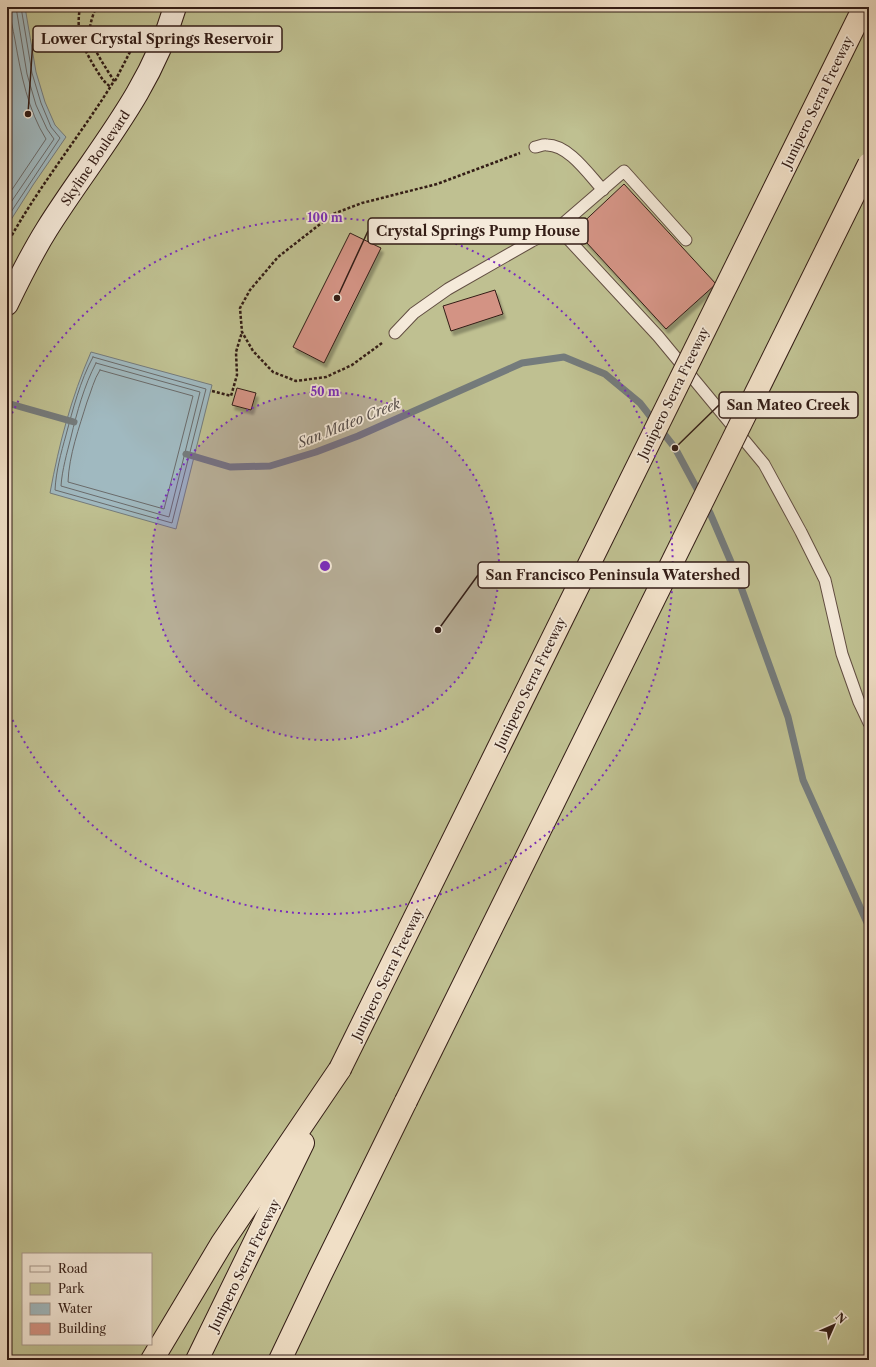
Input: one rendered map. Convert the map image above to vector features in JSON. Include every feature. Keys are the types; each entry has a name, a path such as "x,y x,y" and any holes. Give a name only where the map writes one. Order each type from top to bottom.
{"highway":[{"name":"Junipero Serra Freeway","path":"197,1360 864,7"},
{"path":"280,1360 406,1101 869,164"},
{"path":"152,1360 222,1243 340,1069"}],"street":[{"name":"Skyline Boulevard","path":"7,304 32,255 47,230 135,98 159,51 175,7"}],"lane":[{"path":"535,147 547,144 562,148 573,157 603,190"},
{"path":"395,333 414,313 448,289 532,241 558,228 624,171 686,240"},
{"path":"558,228 658,336 764,464 825,580 842,654 859,702 869,723"}],"path":[{"path":"80,7 78,22 84,48 103,82 110,88"},
{"path":"96,7 90,34 94,46 114,81"},
{"path":"7,244 40,190 110,88 132,48"},
{"path":"212,391 231,396 237,375 236,352 242,332 240,308 250,290 278,257 333,214 362,203 437,184 535,147"},
{"path":"242,332 253,351 273,372 296,381 326,377 352,365 395,333"}],"green space":[{"path":"7,7 869,7 869,1360 7,1360"}],"water":[{"path":"7,7 25,7 36,72 45,102 55,125 66,137 7,226"},
{"path":"91,352 212,385 176,529 50,493 66,421 77,387"}],"building":[{"path":"624,184 716,284 666,329 575,230"},
{"path":"350,233 381,248 324,363 293,347"},
{"path":"495,290 503,314 451,331 443,306"},
{"path":"237,388 256,393 251,410 232,405"}],"waterway":[{"name":"San Mateo Creek","path":"186,454 230,467 270,466 316,452 358,436 522,363 564,357 605,374 640,403 675,448 710,513 737,576 788,717 803,780 869,927"},
{"name":"San Mateo Creek","path":"7,403 74,422"}],"place":[{"name":"Lower Crystal Springs Reservoir","path":"28,114"},
{"name":"Crystal Springs Pump House","path":"337,298"},
{"name":"San Mateo Creek","path":"675,448"},
{"name":"San Francisco Peninsula Watershed","path":"438,630"}]}
